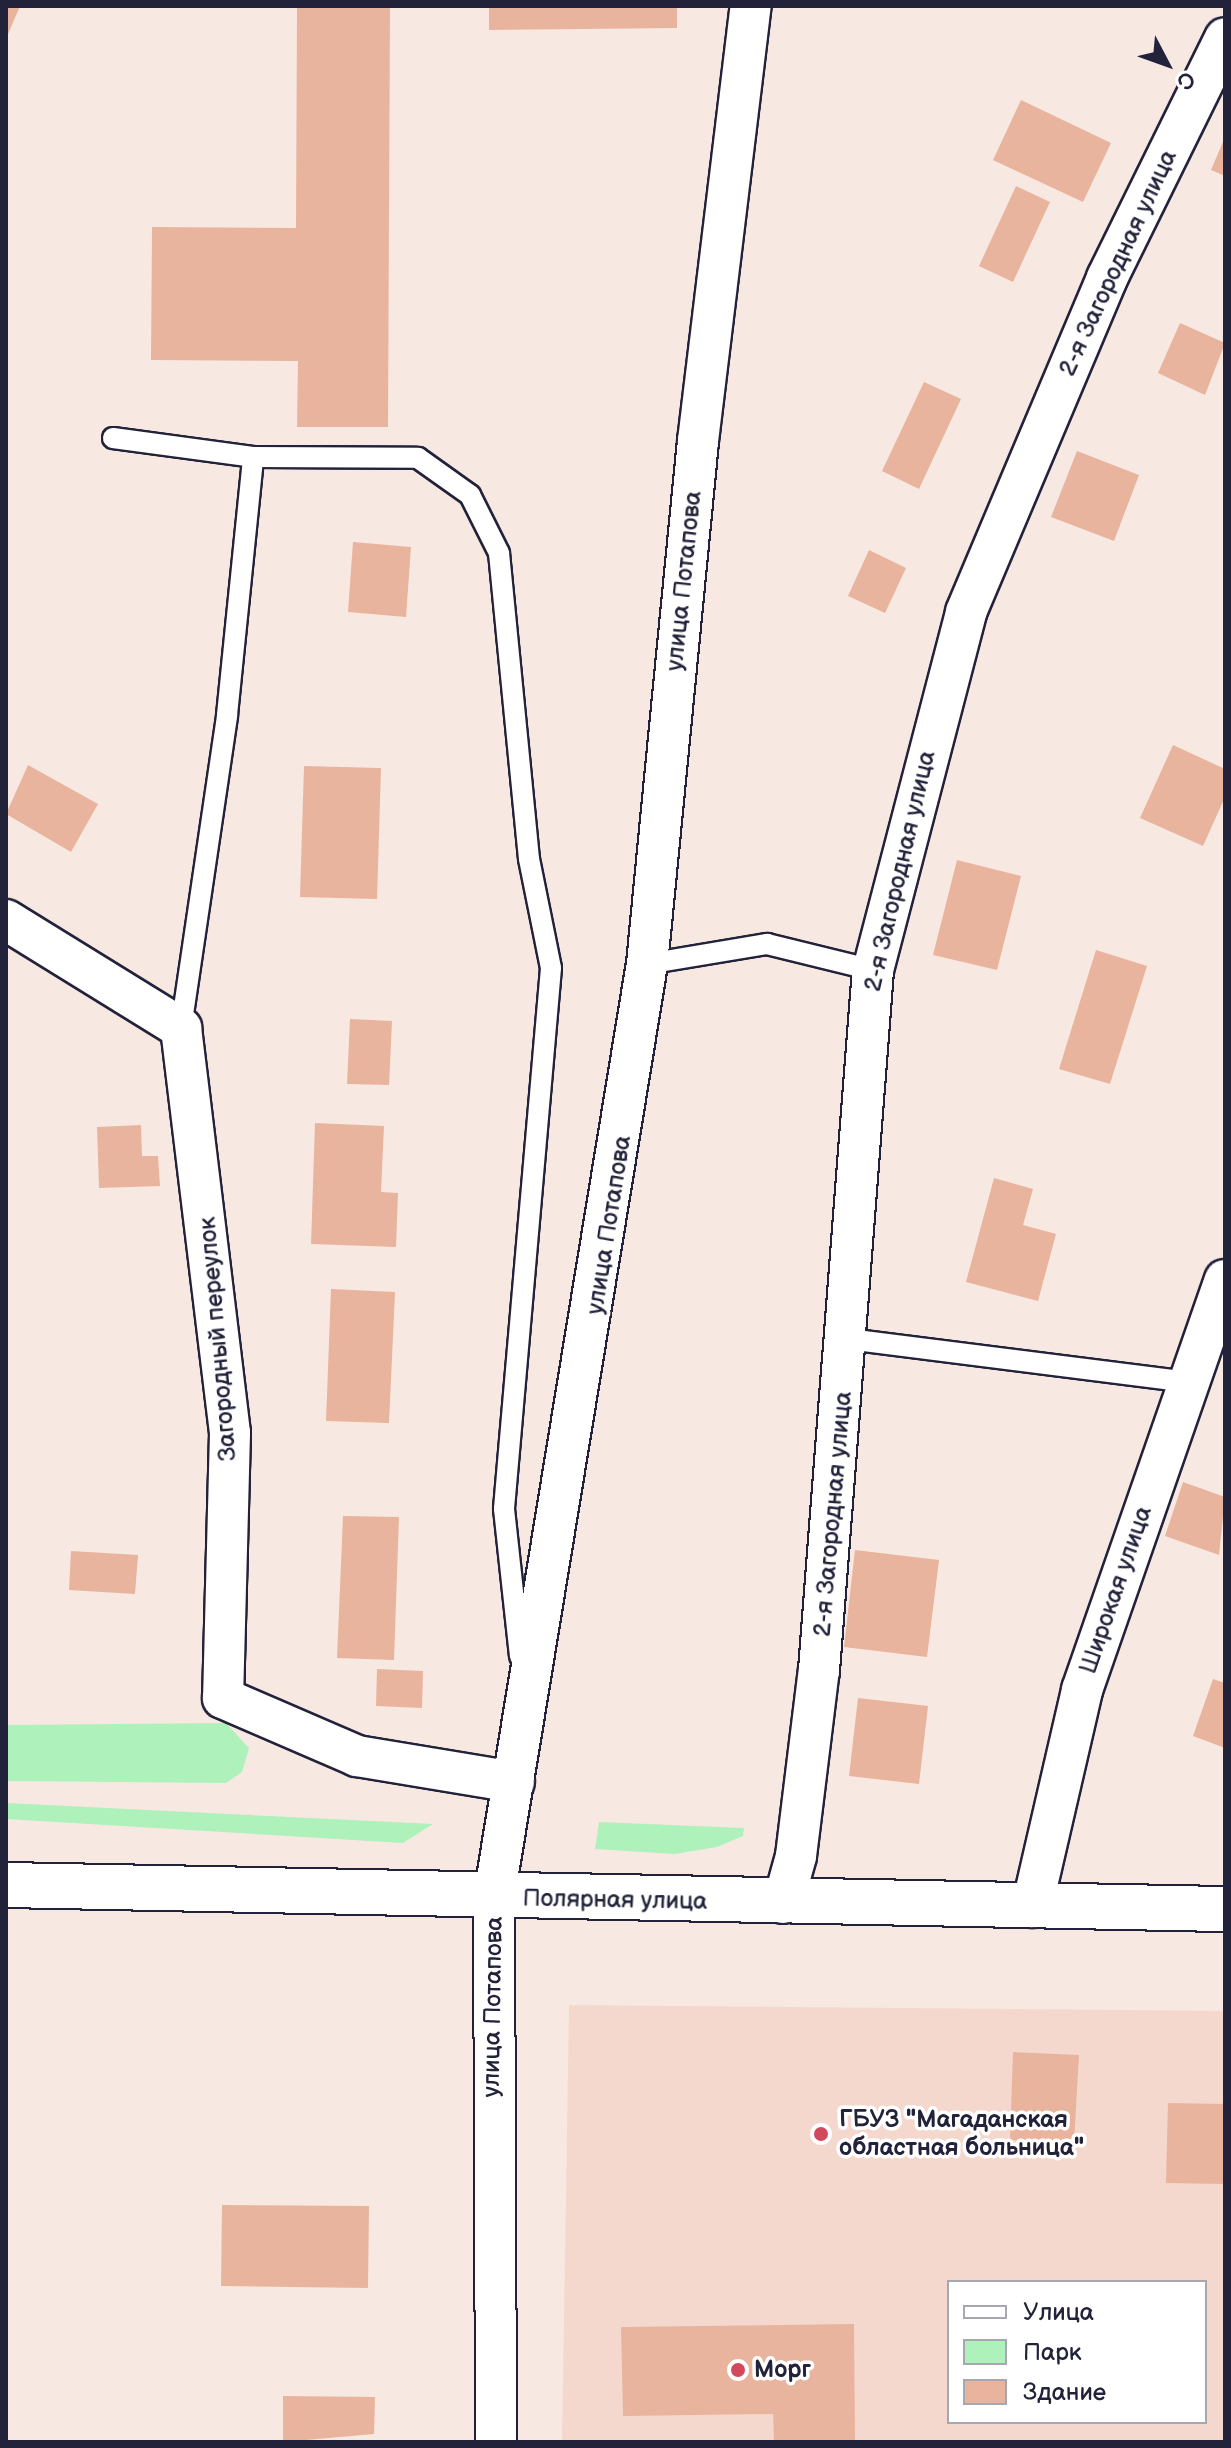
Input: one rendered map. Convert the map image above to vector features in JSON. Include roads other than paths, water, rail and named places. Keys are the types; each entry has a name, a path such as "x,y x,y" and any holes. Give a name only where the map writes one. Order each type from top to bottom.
{"main road":[{"name":"Полярная улица","path":"6,1885 783,1903 1225,1909"}],"street":[{"name":"улица Потапова","path":"496,2442 494,1897 525,1696 618,1176 647,964 698,441 751,6"},
{"name":"2-я Загородная улица","path":"783,1903 796,1856 819,1670 848,1339 873,970 966,612 1107,278 1225,38"},
{"path":"6,920 181,1028"},
{"name":"Загородный переулок","path":"181,1028 230,1433 223,1698 357,1756 514,1782"},
{"name":"Широкая улица","path":"1032,1907 1082,1690 1225,1280"}],"lane":[{"path":"113,438 253,457 418,458 470,495 499,553 529,859 551,968 504,1509 525,1696"},
{"path":"181,1028 227,715 253,457"},
{"path":"647,964 767,944 873,970"},
{"path":"848,1339 1188,1382"}],"place":[{"name":"ГБУЗ \"Магаданская областная больница\"","path":"821,2134"},
{"name":"Морг","path":"738,2370"}]}
